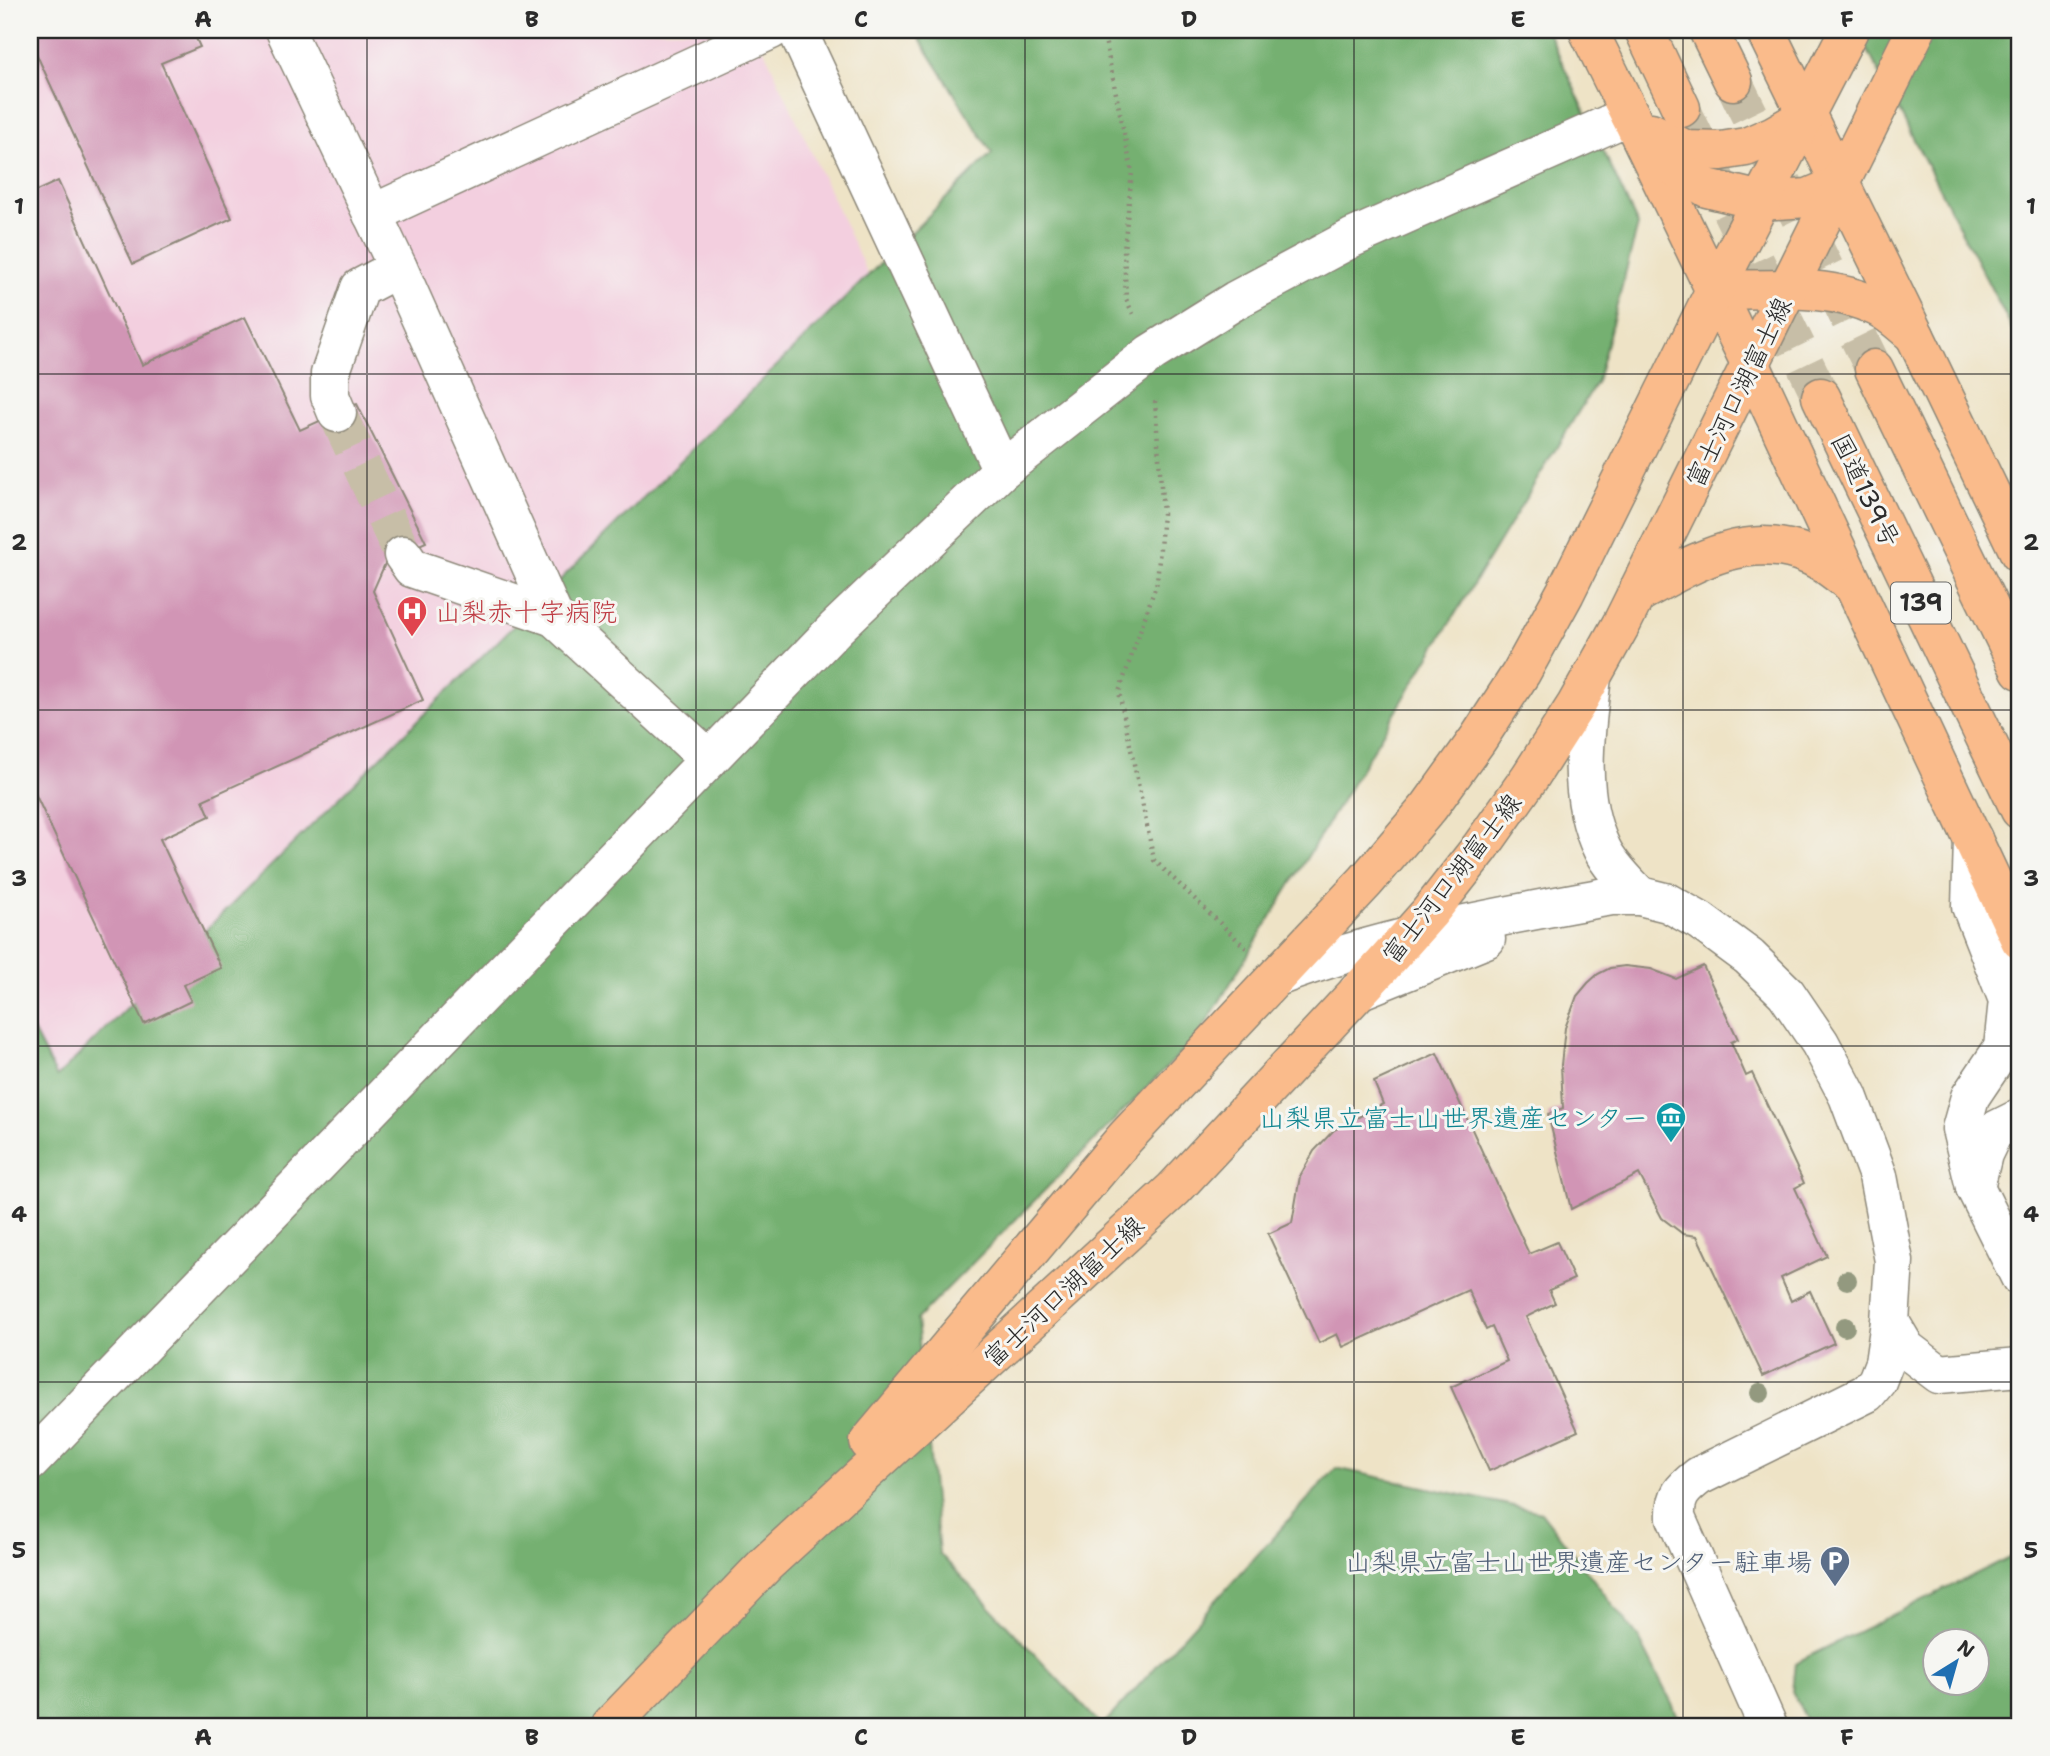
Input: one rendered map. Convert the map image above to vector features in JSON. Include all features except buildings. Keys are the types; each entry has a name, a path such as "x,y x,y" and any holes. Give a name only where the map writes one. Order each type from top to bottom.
{"main road":[{"path":"1588,30 1751,365 2020,940"},
{"path":"1644,30 1681,108"},
{"path":"1708,30 1733,81"},
{"path":"1765,30 1805,117 1841,184 2020,554"},
{"name":"富士河口湖富士線","path":"766,1564 1125,1138 1366,881 1429,807 1521,673 1566,593 1715,290 1849,30"},
{"name":"富士河口湖富士線","path":"610,1726 766,1564 1174,1189 1429,913 1488,838 1530,777 1592,677 1637,594 1916,30"},
{"path":"1630,115 1648,130 1686,150 1721,151 1765,139 1805,117"},
{"path":"1630,115 1647,140 1675,168 1707,188 1761,201 1808,198 1841,184"},
{"path":"1715,290 1815,291 1852,297 1878,307 1915,336"},
{"name":"139","path":"1874,369 2020,670"},
{"name":"国道139号","path":"1821,397 2020,810"},
{"path":"1637,594 1699,560 1737,548 1778,545 1810,555 1854,586"}],"street":[{"path":"285,30 398,268 554,617 709,759"},
{"path":"372,214 771,30"},
{"path":"797,30 1002,470"},
{"path":"35,1446 836,628 1002,470 1151,353 1236,300 1352,238 1630,115"},
{"path":"337,413 330,396 330,373 360,288 398,268"},
{"path":"403,555 412,568 554,617"},
{"path":"1592,677 1585,735 1587,800 1602,850 1640,896"},
{"path":"1973,839 1971,906 2008,1000 2003,1048 1970,1097 1961,1129 1975,1187 2019,1276"},
{"path":"1277,977 1331,957 1408,936 1611,896 1640,896 1668,904 1700,921 1749,957 1786,993 1820,1043 1848,1096 1878,1176 1894,1261 1884,1363 1877,1381 1867,1393"},
{"path":"1358,990 1580,902"},
{"path":"1975,1187 1983,1154 1994,1131 2020,1118"},
{"path":"1890,1322 1906,1349 1939,1374"},
{"path":"1768,1726 1676,1518 1675,1503 1681,1489 1699,1476 1867,1393 1939,1374 2014,1360"}],"path":[{"path":"1103,30 1132,172 1124,249 1126,299 1151,353 1163,514 1157,582 1119,692 1154,860 1277,977"}],"shaded area":[{"name":"山梨赤十字病院","path":"30,30 755,30 935,420 839,586 30,1094"}],"green space":[{"path":"914,30 1547,30 1638,225 1597,381 1199,1035 917,1319 939,1553 1102,1726 30,1726 30,1025 57,1077 992,153"},
{"path":"1857,30 2020,30 2020,344"},
{"path":"1336,1468 1541,1512 1638,1637 1683,1726 1102,1726"},
{"path":"2020,1552 2020,1726 1809,1726 1792,1692 1795,1663"}],"tunnel":[{"path":"1733,81 1874,369"},
{"path":"1681,108 1821,397"},
{"path":"337,413 403,555"}],"place":[{"name":"山梨赤十字病院","path":"412,638"},
{"name":"山梨県立富士山世界遺産センター","path":"1671,1144"},
{"name":"山梨県立富士山世界遺産センター駐車場","path":"1835,1588"}]}
